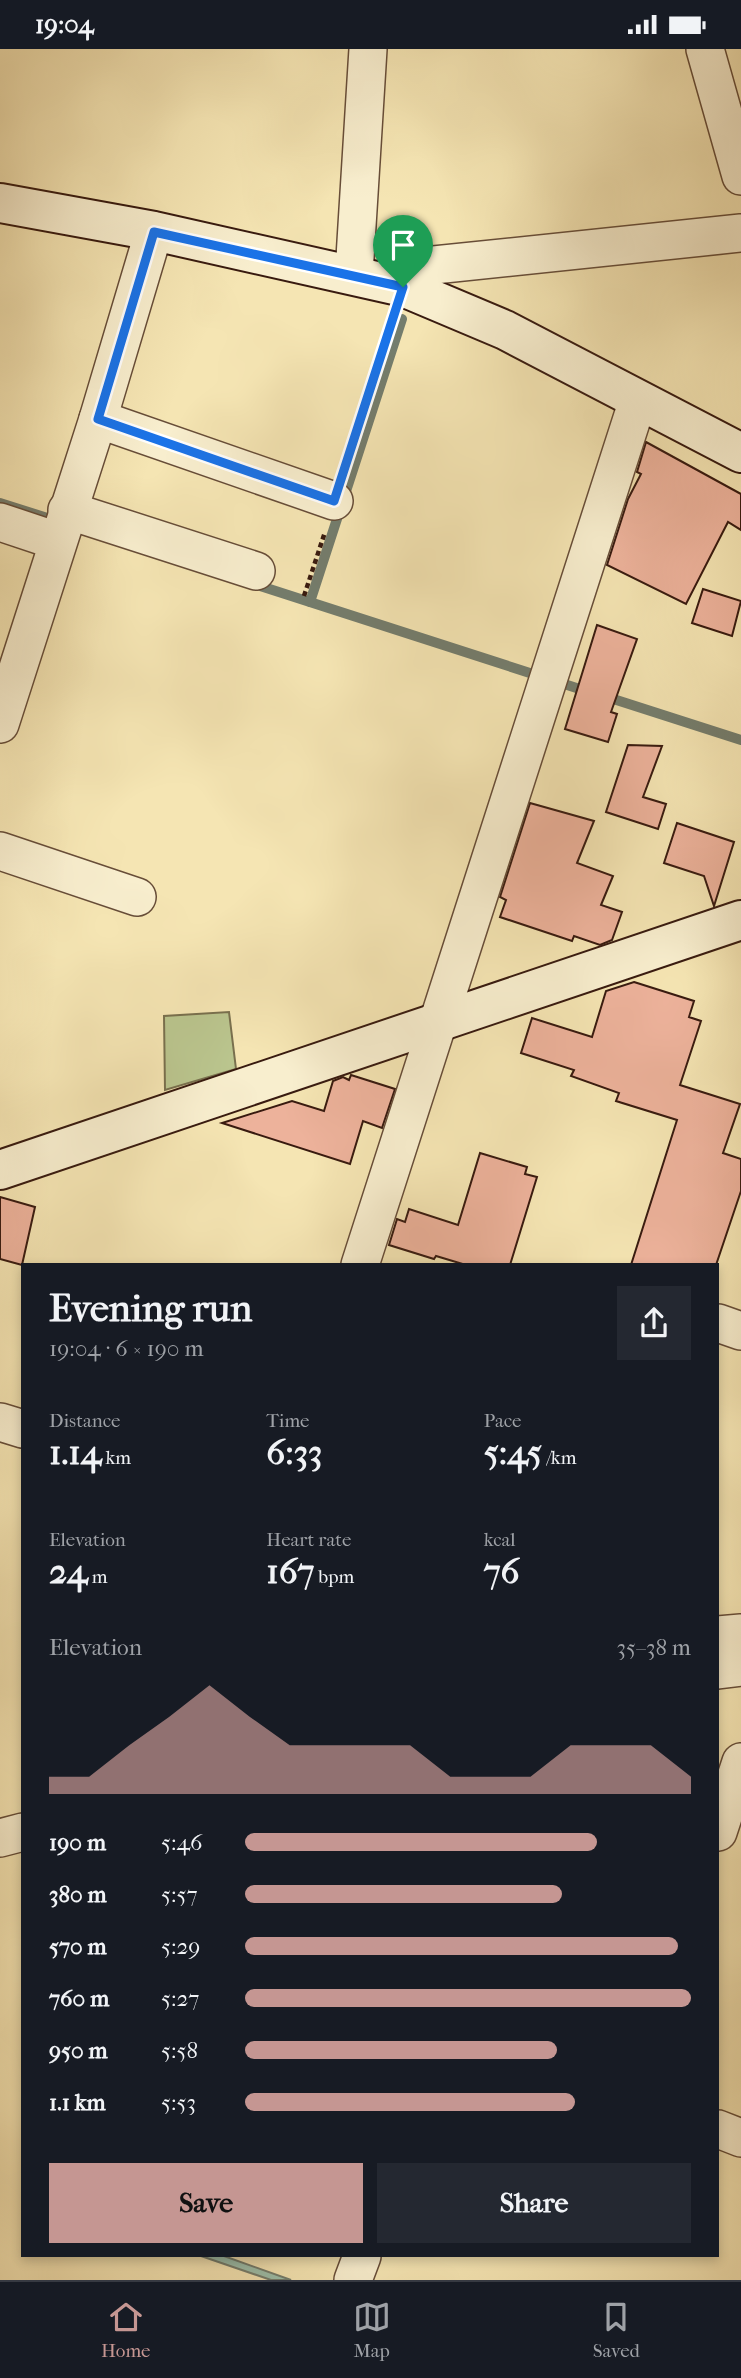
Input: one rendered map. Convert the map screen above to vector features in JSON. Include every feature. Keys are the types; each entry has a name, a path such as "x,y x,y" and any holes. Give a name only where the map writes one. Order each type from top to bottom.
{"street":[{"path":"354,274 368,49"},
{"path":"712,50 741,176"},
{"path":"0,204 154,232 354,274 403,287 505,330 741,453"},
{"path":"0,724 98,419 154,232"},
{"path":"403,287 411,276 434,265 741,233"},
{"path":"364,1263 638,400"},
{"path":"98,419 334,501"},
{"path":"0,522 62,526 256,571"},
{"path":"0,851 137,897"},
{"path":"0,1170 739,922"},
{"path":"719,1323 741,1331"},
{"path":"0,1422 21,1428"},
{"path":"719,1635 741,1633"},
{"path":"719,1670 741,1667"},
{"path":"719,1829 741,1762"},
{"path":"0,1838 21,1833"},
{"path":"719,2129 741,2138"},
{"path":"353,2280 362,2257"}],"path":[{"path":"304,596 403,287"}],"green space":[{"path":"229,1012 236,1069 165,1090 164,1016"}],"shaded area":[{"path":"204,2257 227,2257 291,2280 271,2280"}],"building":[{"path":"646,442 741,494 741,530 728,522 686,604 607,565 628,499 641,474 637,472"},
{"path":"703,589 741,601 732,636 692,623"},
{"path":"597,625 637,639 611,712 617,714 608,742 565,729"},
{"path":"628,745 662,746 643,797 666,804 658,829 606,812"},
{"path":"530,803 594,821 577,863 613,876 601,905 622,912 612,940 600,945 574,936 572,941 500,917 506,900 500,897"},
{"path":"677,823 734,842 714,906 704,876 664,863"},
{"path":"634,982 694,1001 689,1017 701,1021 680,1085 740,1104 723,1153 741,1159 741,1191 717,1263 632,1263 677,1120 616,1101 619,1093 571,1076 574,1070 521,1053 532,1018 592,1037 606,991"},
{"path":"351,1075 395,1089 382,1128 363,1121 350,1164 222,1123 292,1101 324,1111 333,1081 343,1077 349,1080"},
{"path":"480,1153 527,1167 525,1174 537,1177 511,1263 459,1263 436,1256 434,1259 389,1245 397,1219 405,1222 409,1209 458,1225"},
{"path":"0,1197 35,1207 22,1263 0,1259"}],"waterway":[{"path":"310,602 402,319"},
{"path":"0,503 60,522"},
{"path":"254,584 589,692"},
{"path":"604,696 741,740"}],"route":[{"path":"154,232 354,274 403,287 334,501 98,419 154,232"}]}
